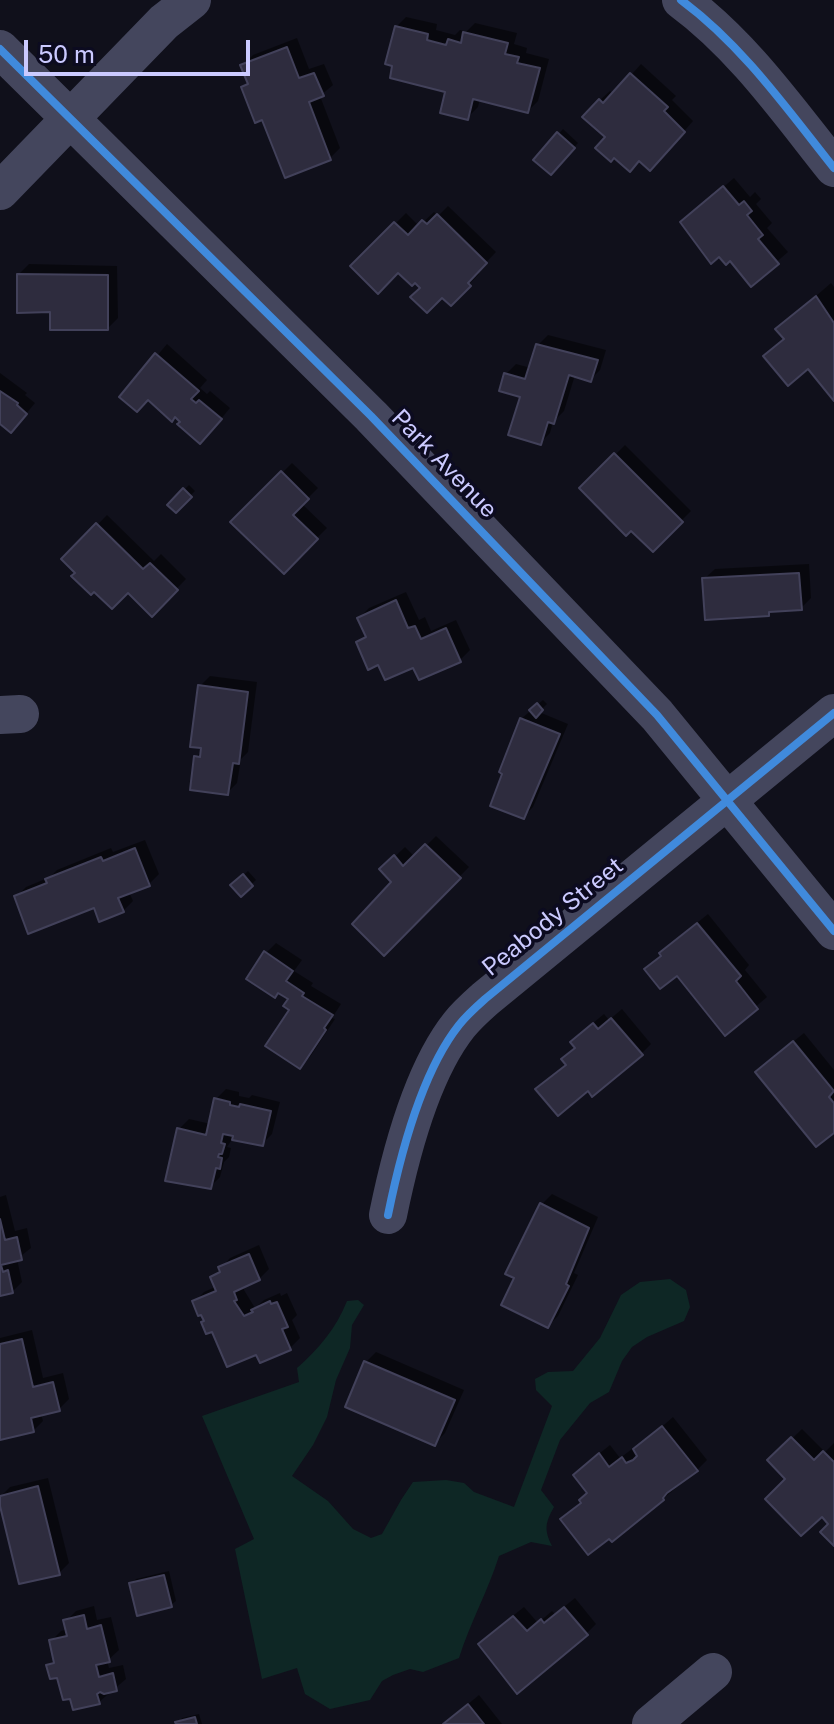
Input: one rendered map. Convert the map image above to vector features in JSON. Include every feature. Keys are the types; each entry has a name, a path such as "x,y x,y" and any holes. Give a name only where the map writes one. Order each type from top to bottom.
{"street":[{"path":"0,191 164,22 192,0"},
{"path":"681,0 719,32 751,65 834,168"},
{"name":"Park Avenue","path":"0,49 393,439 657,715 834,931"},
{"name":"Peabody Street","path":"388,1215 399,1161 421,1100 442,1051 459,1024 485,999 834,713"},
{"path":"651,1724 713,1672"}],"green space":[{"path":"670,1279 686,1290 690,1307 684,1321 632,1347 622,1361 609,1392 590,1403 560,1440 541,1490 554,1507 547,1526 552,1546 531,1542 499,1556 459,1658 423,1672 410,1669 393,1675 382,1681 370,1700 330,1709 305,1694 297,1668 262,1679 235,1549 254,1539 202,1416 299,1382 297,1368 326,1338 347,1301 358,1300 364,1305 352,1325 350,1348 336,1380 327,1417 292,1476 328,1501 353,1529 371,1538 382,1534 413,1482 446,1480 464,1483 474,1492 514,1507 552,1406 536,1390 535,1379 548,1372 573,1371 600,1338 621,1295 640,1282"}],"building":[{"path":"395,26 428,34 427,40 446,45 448,39 461,43 463,32 508,43 505,54 519,57 517,63 540,68 528,113 473,99 468,120 440,113 445,92 390,78 392,66 385,64"},
{"path":"287,47 299,78 314,73 324,96 309,102 331,160 285,178 262,120 255,123 241,87 248,84 240,65"},
{"path":"630,73 668,107 664,111 685,132 650,171 639,161 630,172 614,158 611,162 595,148 605,137 582,117 599,99 603,103"},
{"path":"557,132 575,148 551,175 533,160"},
{"path":"723,186 739,205 744,201 752,211 747,215 763,235 758,239 779,264 751,287 730,261 726,265 719,257 711,264 680,222"},
{"path":"437,214 487,263 468,283 471,286 451,306 442,298 427,313 410,297 420,288 415,283 412,286 398,273 378,294 350,266 394,222 408,235 422,220 427,224"},
{"path":"17,274 108,275 108,330 50,330 50,312 17,313"},
{"path":"816,296 834,323 834,401 808,369 788,386 763,356 784,339 775,329"},
{"path":"536,344 598,360 591,382 569,375 554,424 548,422 541,445 508,435 520,397 499,391 504,373 525,379"},
{"path":"155,353 199,391 191,399 196,403 199,400 222,419 200,444 177,424 180,422 175,417 172,422 148,400 137,412 119,397"},
{"path":"0,391 18,403 27,414 11,433 0,424"},
{"path":"614,453 683,522 653,552 631,531 626,536 579,488"},
{"path":"281,471 309,499 293,515 318,539 284,574 230,522"},
{"path":"183,488 192,497 176,513 167,505"},
{"path":"96,523 143,569 150,563 178,590 152,617 128,593 112,609 71,576 75,573 61,559"},
{"path":"799,573 802,610 769,612 769,616 705,620 702,578"},
{"path":"396,600 408,628 415,626 421,639 446,628 461,662 419,680 413,668 385,680 378,665 368,670 356,642 366,637 357,618"},
{"path":"198,685 248,692 239,764 233,763 228,795 190,790 194,756 200,757 201,748 190,747"},
{"path":"537,703 543,710 536,718 529,710"},
{"path":"520,718 560,734 524,819 490,806 502,774 499,772"},
{"path":"425,844 461,878 384,956 352,924 391,882 379,869 394,855 403,866"},
{"path":"135,848 150,886 118,898 124,912 99,922 94,908 28,934 14,896 47,883 45,879 101,857 103,861"},
{"path":"243,874 253,886 241,897 230,885"},
{"path":"697,923 741,976 736,981 758,1009 725,1036 677,976 660,989 644,969"},
{"path":"264,951 293,971 286,981 304,993 302,996 333,1015 300,1069 265,1046 289,1010 283,1006 288,999 278,993 275,998 246,979"},
{"path":"611,1018 643,1055 592,1097 588,1091 558,1116 535,1089 566,1065 561,1059 575,1048 570,1042 593,1023 598,1029"},
{"path":"793,1041 834,1091 829,1097 834,1103 834,1133 816,1147 755,1072"},
{"path":"214,1098 230,1102 230,1105 239,1107 240,1104 271,1111 263,1146 232,1140 233,1136 223,1134 221,1143 225,1144 218,1157 222,1158 220,1169 216,1168 211,1189 165,1181 177,1128 206,1135"},
{"path":"540,1203 589,1228 566,1284 569,1286 548,1328 501,1305 514,1278 505,1274"},
{"path":"0,1219 5,1240 17,1237 22,1260 1,1265 3,1272 8,1270 13,1293 0,1296"},
{"path":"249,1254 260,1280 234,1292 237,1300 234,1301 244,1316 270,1301 271,1304 277,1302 288,1327 282,1329 291,1350 260,1363 256,1355 227,1367 212,1332 206,1334 201,1322 204,1321 201,1315 198,1316 192,1301 216,1291 210,1277 220,1272 218,1267"},
{"path":"22,1339 33,1387 53,1382 60,1411 31,1418 34,1432 0,1440 0,1344"},
{"path":"364,1361 455,1400 435,1446 345,1407"},
{"path":"662,1426 698,1471 667,1493 664,1500 612,1542 609,1539 588,1555 560,1519 581,1503 579,1500 587,1493 573,1475 599,1453 609,1467 622,1457 626,1463 633,1460 637,1456 633,1449"},
{"path":"791,1437 814,1460 823,1451 834,1462 834,1546 820,1532 828,1524 822,1517 801,1536 765,1499 785,1479 767,1460"},
{"path":"38,1486 60,1575 19,1584 0,1496"},
{"path":"164,1575 172,1607 137,1616 129,1583"},
{"path":"564,1607 588,1635 517,1694 478,1644 513,1616 527,1631 541,1619 544,1623"},
{"path":"84,1615 87,1629 101,1625 110,1662 96,1665 99,1677 113,1673 117,1691 100,1692 97,1694 100,1704 73,1710 70,1699 63,1700 57,1678 50,1679 46,1665 54,1663 49,1640 67,1636 63,1620"},
{"path":"468,1704 484,1724 443,1724"},
{"path":"195,1717 197,1724 175,1722"}],"cycle path":[{"path":"681,0 744,57 834,168"},
{"path":"0,49 371,416 657,715 834,931"},
{"path":"388,1215 406,1142 423,1091 446,1045 462,1022 485,999 834,713"}]}
